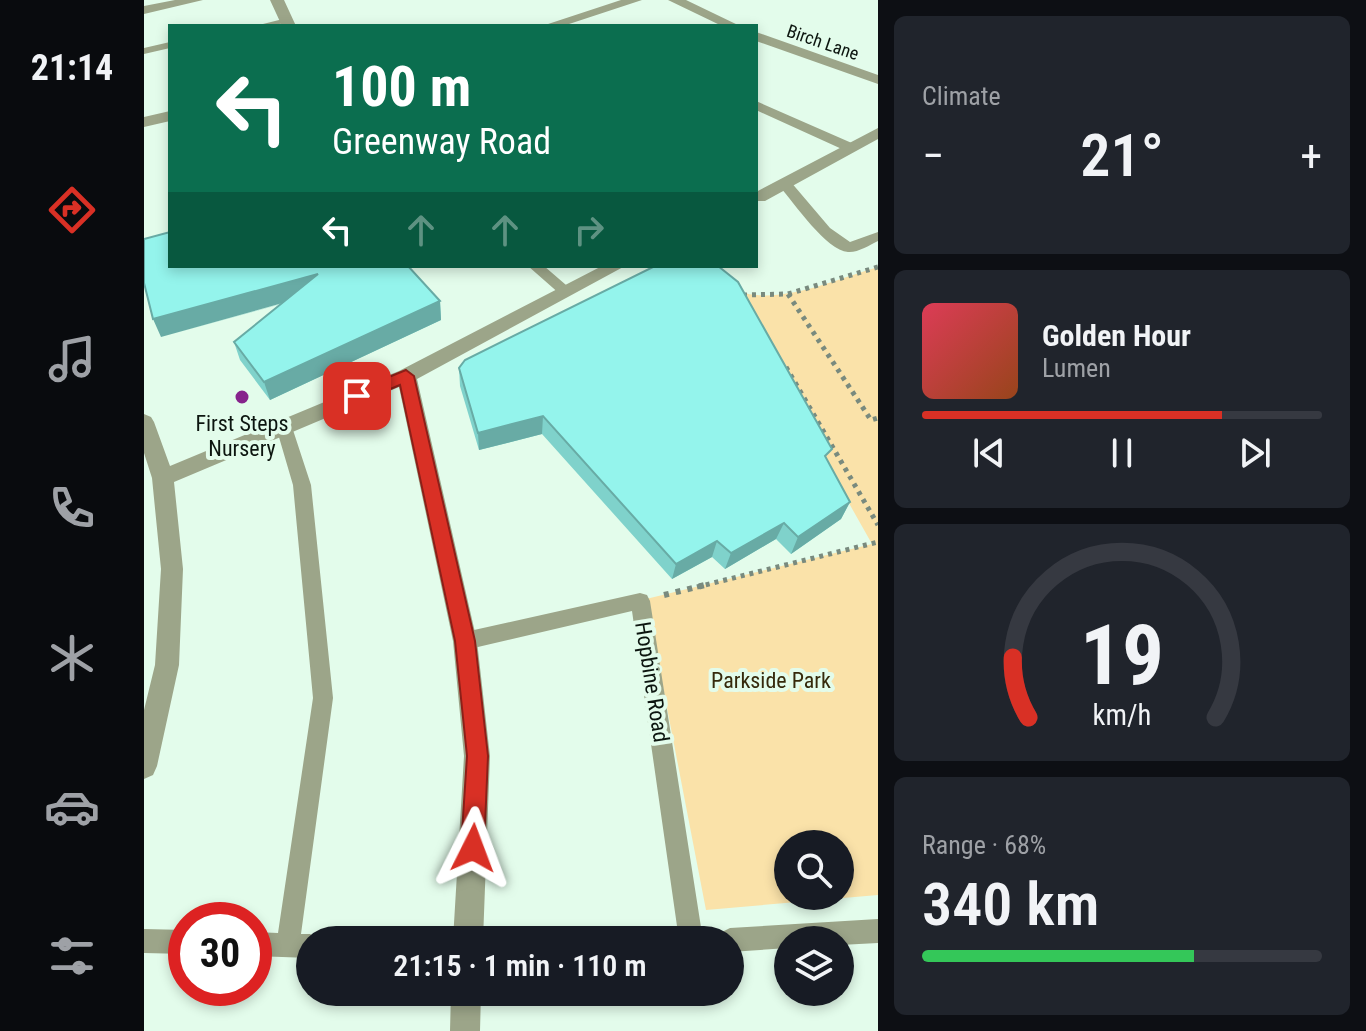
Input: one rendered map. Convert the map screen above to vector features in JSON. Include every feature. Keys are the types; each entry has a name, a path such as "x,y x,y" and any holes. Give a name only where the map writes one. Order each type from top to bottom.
{"street":[{"path":"144,10 196,0"},
{"path":"277,0 288,23"},
{"path":"556,24 635,0"},
{"path":"675,0 729,24"},
{"name":"Birch Lane","path":"758,37 878,80"},
{"path":"144,122 168,116"},
{"path":"759,197 878,133"},
{"path":"163,478 406,376 612,268"},
{"path":"406,376 465,641 477,756 469,926"},
{"path":"144,422 163,478 172,569 167,665 144,766"},
{"path":"465,1031 466,1006"}],"lane":[{"path":"144,51 168,45"},
{"path":"758,106 849,147"},
{"path":"785,184 825,231 849,248 878,236"},
{"path":"537,268 566,291"},
{"path":"284,427 302,485 323,698 301,926"},
{"name":"Hopbine Road","path":"465,641 640,601 689,926"},
{"path":"744,939 878,931"},
{"path":"144,941 168,942"},
{"path":"272,944 296,945"}],"path":[{"path":"735,291 743,295 788,294 878,267"},
{"path":"788,294 871,420 878,418"},
{"path":"743,295 751,309"},
{"path":"783,363 878,525"},
{"path":"640,601 878,542"}],"green space":[{"name":"Parkside Park","path":"878,267 878,895 854,897 854,830 774,830 774,904 706,910 646,599 872,544 727,287 764,295 822,285"}],"building":[{"path":"168,233 168,268 410,268 440,301 264,382 234,342 318,274 153,319 144,283 144,239"},
{"path":"651,268 720,268 738,282 832,449 825,456 850,502 798,537 784,523 731,553 717,541 676,564 543,416 478,433 459,368 465,360"}],"place":[{"name":"First Steps Nursery","path":"242,397"}],"route":[{"path":"357,396 406,376 465,641 477,756 473,848"}]}
